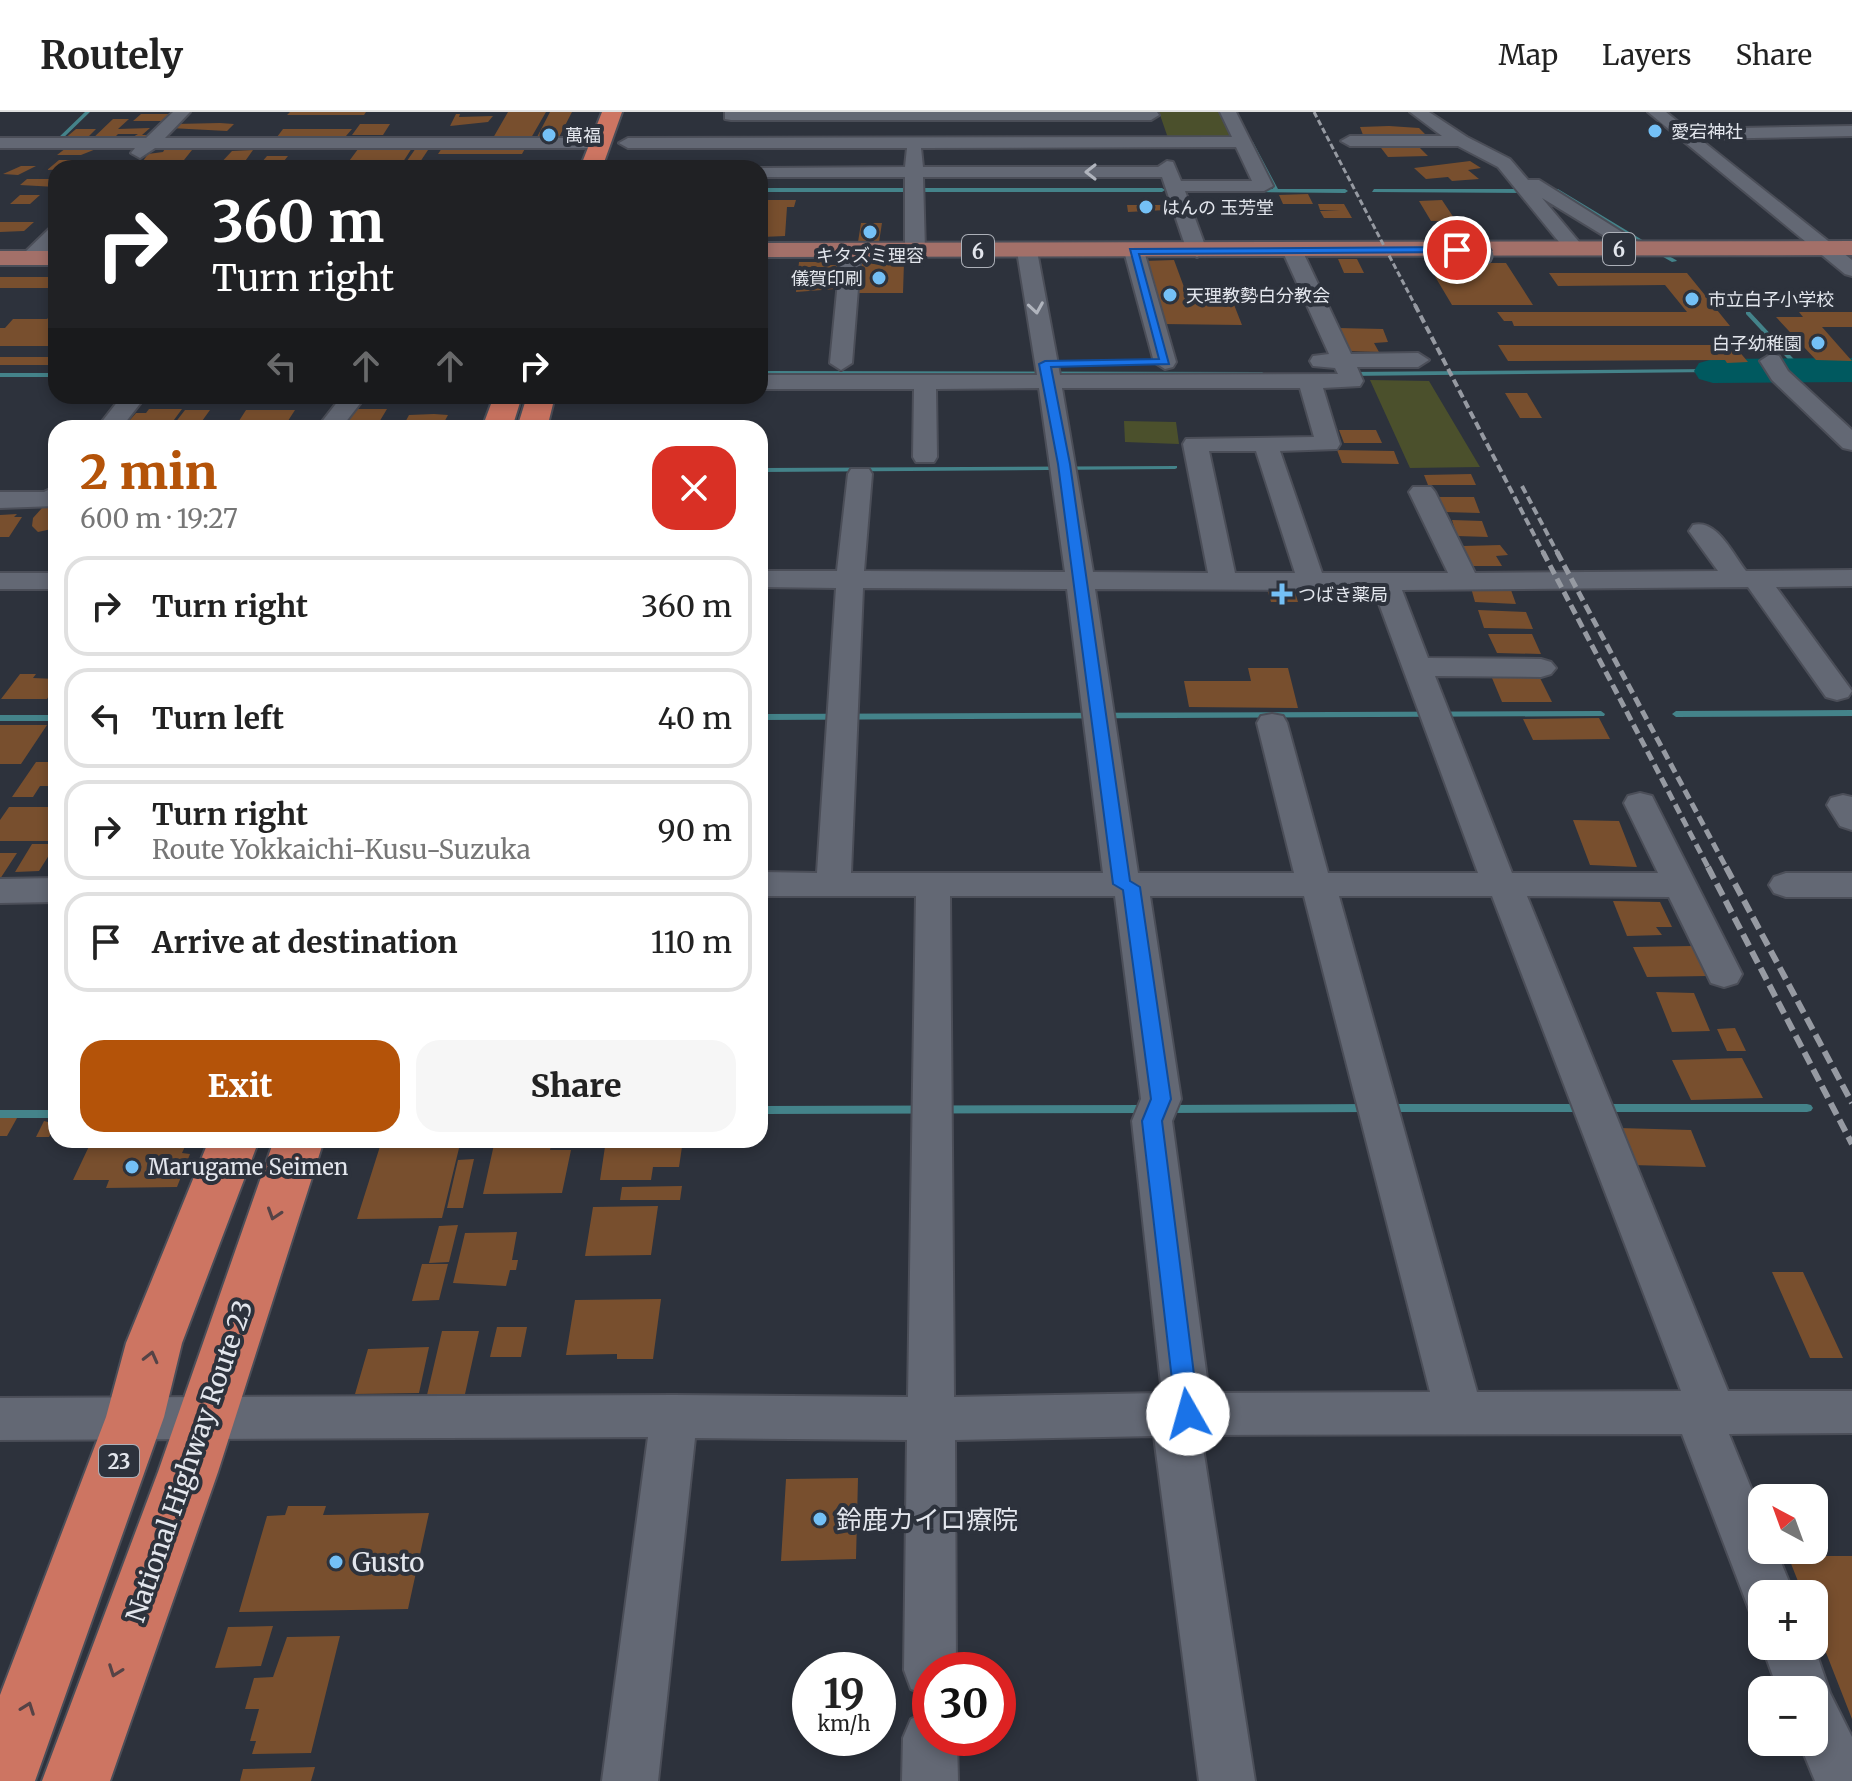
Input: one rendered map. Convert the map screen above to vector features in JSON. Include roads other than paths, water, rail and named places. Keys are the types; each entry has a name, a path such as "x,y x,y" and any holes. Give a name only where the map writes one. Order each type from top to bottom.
{"highway":[{"path":"594,160 612,112"},
{"path":"622,160 631,132"},
{"name":"23","path":"1,1781 135,1417 154,1343 231,1148"},
{"name":"National Highway Route 23","path":"76,1781 205,1420 296,1148"}],"main road":[{"name":"6","path":"768,250 1852,248"},
{"path":"0,258 48,258"}],"street":[{"path":"132,160 182,112"},
{"path":"768,173 915,184 1264,186 1228,112"},
{"path":"1418,112 1461,141 1504,163 1532,188 1639,249"},
{"path":"1656,112 1852,270"},
{"path":"1830,112 1852,129"},
{"path":"722,149 731,114 1150,114 1197,251"},
{"path":"914,114 915,251"},
{"path":"1684,134 1852,129"},
{"path":"631,132 722,149 914,143 1241,142"},
{"path":"1350,141 1461,141"},
{"path":"0,143 601,143"},
{"path":"1532,188 1575,249"},
{"path":"30,258 48,241"},
{"path":"1292,250 1347,368"},
{"path":"841,363 851,251"},
{"path":"1027,251 1065,469 1157,1110 1182,1415 1227,1781"},
{"path":"1134,251 1165,362"},
{"path":"768,382 925,381 1165,362 1347,368 1418,360"},
{"path":"768,363 841,363 1309,381 1347,368"},
{"path":"1775,368 1852,443"},
{"path":"925,381 925,457"},
{"path":"1223,582 1195,444 1328,444 1309,381"},
{"path":"115,420 128,404"},
{"path":"335,420 348,404"},
{"path":"1266,445 1311,581"},
{"path":"833,884 850,579 860,474"},
{"path":"1422,492 1465,580"},
{"path":"0,500 48,500"},
{"path":"1702,531 1746,578 1837,691"},
{"path":"768,579 1385,582 1852,578"},
{"path":"0,581 48,581"},
{"path":"1385,582 1502,886 1592,1105 1763,1580"},
{"path":"1419,667 1541,668"},
{"path":"1272,723 1379,1108 1459,1412"},
{"path":"1640,803 1724,974"},
{"path":"0,891 48,884"},
{"path":"768,884 1681,885"},
{"path":"930,1652 933,885"},
{"path":"1786,885 1852,885"},
{"path":"0,1419 674,1416 930,1419 1459,1412 1852,1412"},
{"path":"630,1781 674,1416"},
{"path":"1828,1746 1843,1781"},
{"path":"930,1756 930,1781"}],"waterway":[{"path":"49,141 57,141 88,112"},
{"path":"1251,142 1276,191"},
{"path":"768,190 1162,190"},
{"path":"1544,190 1556,190 1646,244"},
{"path":"1255,191 1276,191"},
{"path":"1276,191 1345,191"},
{"path":"1374,191 1528,191"},
{"path":"1660,253 1674,261"},
{"path":"1748,313 1801,370"},
{"path":"1713,371 1852,370"},
{"path":"1346,374 1713,371"},
{"path":"768,373 1262,374"},
{"path":"0,375 48,375"},
{"path":"768,470 1175,467"},
{"path":"1676,714 1852,713"},
{"path":"768,717 1601,714"},
{"path":"0,718 48,718"},
{"path":"1166,1109 1370,1108"},
{"path":"1386,1108 1586,1108"},
{"path":"1602,1108 1807,1108"},
{"path":"768,1110 1150,1109"},
{"path":"0,1114 48,1114"}],"railway":[{"path":"1314,112 1416,307"},
{"path":"1415,305 1544,554"},
{"path":"1522,486 1558,554"},
{"path":"1543,552 1709,869"},
{"path":"1557,552 1727,869"},
{"path":"1708,867 1852,1144"},
{"path":"1726,867 1852,1103"}],"place":[{"name":"愛宕神社","path":"1655,131"},
{"name":"萬福","path":"549,135"},
{"name":"はんの 玉芳堂","path":"1146,207"},
{"name":"キタズミ理容","path":"870,232"},
{"name":"儀賀印刷","path":"879,278"},
{"name":"天理教勢白分教会","path":"1170,295"},
{"name":"市立白子小学校","path":"1692,299"},
{"name":"白子幼稚園","path":"1818,343"},
{"name":"つばき薬局","path":"1282,594"},
{"name":"Marugame Seimen","path":"132,1167"},
{"name":"鈴鹿カイロ療院","path":"820,1519"},
{"name":"Gusto","path":"336,1562"}]}
